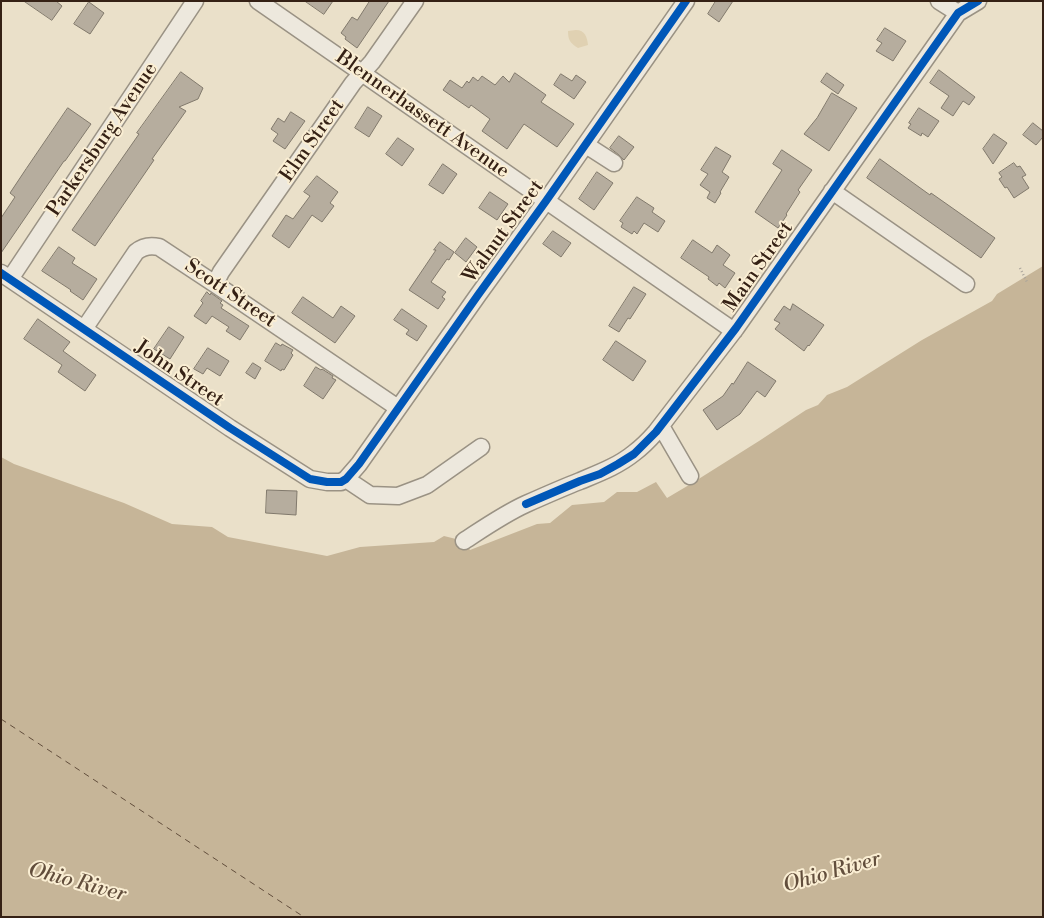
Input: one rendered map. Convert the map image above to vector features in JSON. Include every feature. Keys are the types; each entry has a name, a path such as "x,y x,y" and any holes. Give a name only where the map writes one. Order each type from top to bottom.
{"street":[{"name":"Parkersburg Avenue","path":"6,276 195,1"},
{"name":"Blennerhassett Avenue","path":"258,1 734,331"},
{"name":"Elm Street","path":"215,284 221,272 348,90 372,62 415,1"},
{"name":"Walnut Street","path":"346,479 359,464 586,145 686,1"},
{"path":"939,1 958,13"},
{"name":"Main Street","path":"464,541 507,513 600,474 634,454 647,442 734,331 958,13 978,1"},
{"path":"586,145 614,163"},
{"path":"832,191 966,284"},
{"name":"Scott Street","path":"84,328 136,252 141,248 159,247 398,408"},
{"name":"John Street","path":"6,276 230,428 310,479 319,482 336,483 346,479"},
{"path":"661,426 690,476"},
{"path":"346,479 370,495 398,496 427,484 481,447"}],"path":[{"path":"1020,268 1027,282"}],"shaded area":[{"path":"568,31 582,31 585,34 588,45 578,48 571,43"}],"water":[{"name":"Ohio River","path":"1043,266 1043,917 1,917 1,457 14,464 124,503 172,524 212,527 228,537 327,556 360,547 434,542 444,536 464,541 470,550 537,524 550,523 572,505 604,502 617,492 637,492 656,482 667,498 689,485 686,478 697,480 806,410 818,405 827,395 847,387 922,340 992,301 997,294"}],"building":[{"path":"24,1 56,1 62,6 52,20"},
{"path":"305,1 333,1 324,14"},
{"path":"370,1 389,1 357,48 345,39 346,37 341,33 352,17 357,20"},
{"path":"716,1 733,1 719,22 708,14"},
{"path":"89,2 104,13 90,34 74,24"},
{"path":"885,28 906,41 893,61 876,51 882,43 877,40"},
{"path":"939,70 975,97 969,105 963,101 953,116 941,108 949,96 930,83"},
{"path":"181,72 203,88 198,99 179,107 186,111 95,246 72,230 139,134 137,133"},
{"path":"515,73 546,95 541,102 574,124 557,147 524,124 507,149 482,131 490,119 471,105 469,108 443,90 450,80 462,88 473,77 478,81 482,76 495,85 503,76 509,82"},
{"path":"827,73 844,85 838,94 821,82"},
{"path":"561,74 572,81 576,75 586,82 574,99 554,85"},
{"path":"832,93 857,108 829,151 804,134 817,118"},
{"path":"368,107 382,116 369,137 355,128"},
{"path":"68,108 91,124 1,253 1,218 15,197 10,193"},
{"path":"919,108 939,121 928,137 922,133 921,136 908,128 911,124 909,123"},
{"path":"291,112 305,121 285,149 273,141 278,134 271,129 278,118 284,122"},
{"path":"1033,123 1043,131 1043,137 1036,145 1023,135"},
{"path":"994,134 1007,143 993,164 983,149"},
{"path":"619,136 634,147 624,160 610,148"},
{"path":"398,138 414,149 402,166 386,154"},
{"path":"716,147 731,156 722,172 729,177 715,203 707,198 710,192 700,185 708,174 701,170"},
{"path":"782,150 812,170 798,190 800,192 778,228 755,212 782,170 773,164"},
{"path":"880,159 995,238 981,258 867,178"},
{"path":"1014,163 1017,167 1020,166 1026,175 1022,177 1029,188 1014,198 999,179 1002,177 999,173"},
{"path":"443,164 457,174 443,194 429,185"},
{"path":"597,172 613,183 594,210 579,199"},
{"path":"317,176 338,192 330,203 334,206 322,222 312,215 289,248 272,236 286,215 293,219 310,196 304,192"},
{"path":"490,192 508,204 497,220 479,208"},
{"path":"637,197 654,208 652,212 665,221 658,232 644,223 637,234 634,231 632,234 621,227 623,223 620,221"},
{"path":"553,231 571,243 561,257 543,244"},
{"path":"466,238 477,247 466,262 455,253"},
{"path":"693,240 712,253 717,245 730,255 723,265 735,273 725,288 719,283 717,286 708,279 709,277 681,258"},
{"path":"440,242 454,252 431,282 446,292 442,297 445,299 438,309 409,290"},
{"path":"59,247 75,258 72,263 97,279 83,300 42,271"},
{"path":"634,287 646,294 619,332 609,326"},
{"path":"207,292 222,301 220,303 223,305 221,308 249,326 240,340 226,331 229,327 212,316 206,324 194,316 203,303 201,301"},
{"path":"303,297 333,318 341,306 355,316 335,343 292,313"},
{"path":"793,304 824,325 804,351 775,329 780,323 774,320 784,306 790,310"},
{"path":"402,309 427,326 417,341 406,334 409,330 394,320"},
{"path":"38,319 70,342 63,351 96,375 85,391 58,372 62,365 24,339"},
{"path":"169,327 184,337 170,359 154,349"},
{"path":"616,341 646,361 633,381 603,360"},
{"path":"276,343 293,350 291,353 293,355 284,370 282,369 281,371 265,361"},
{"path":"208,348 229,361 220,376 207,368 203,374 194,369"},
{"path":"748,362 776,381 765,397 757,391 740,414 717,430 703,410 723,396"},
{"path":"253,363 261,368 255,379 246,373"},
{"path":"316,367 333,376 332,378 336,380 323,399 304,386"},
{"path":"267,490 297,491 296,515 266,513"}],"ferry route":[{"path":"1,719 304,917"}],"cycle path":[{"path":"1,273 230,428 310,479 341,482 359,464 686,1"},
{"path":"526,504 600,474 634,454 656,432 736,328 958,13 978,1"}]}
